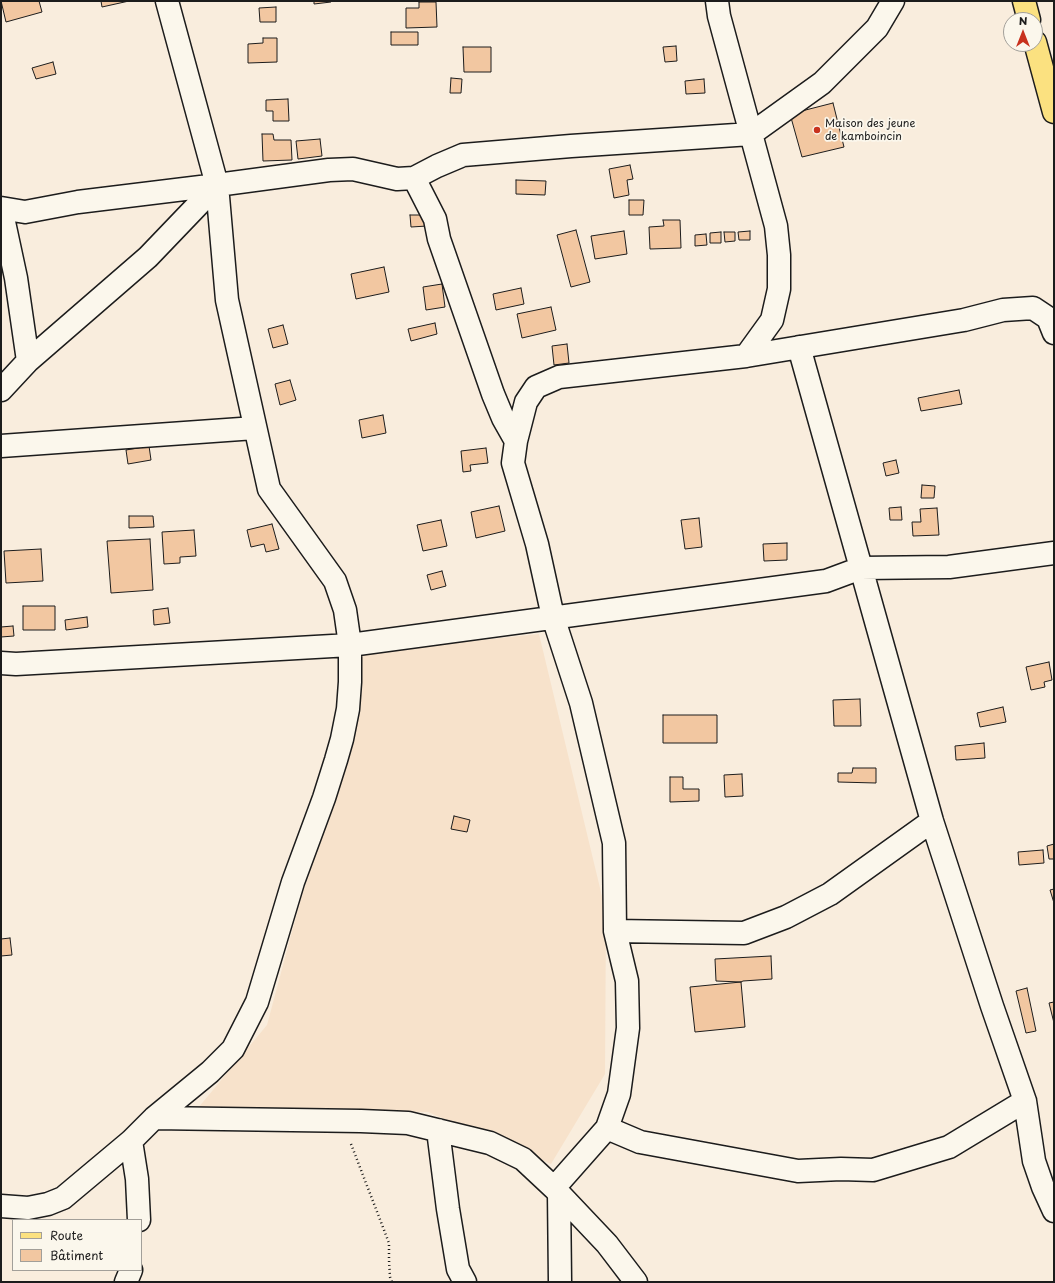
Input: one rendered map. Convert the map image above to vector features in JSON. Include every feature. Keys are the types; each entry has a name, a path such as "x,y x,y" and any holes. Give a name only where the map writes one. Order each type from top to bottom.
{"main road":[{"path":"1024,1 1027,12"},
{"path":"1038,52 1054,112"}],"street":[{"path":"1,1206 28,1208 48,1204 63,1198 130,1141 154,1118 210,1072 232,1049 257,1002 293,882 324,798 342,739 348,709 350,645 345,610 334,581 269,489 227,300 217,185 167,1"},
{"path":"717,1 719,16 776,226 780,255 780,289 772,320 746,356"},
{"path":"28,361 16,278 1,208 25,212 78,202 329,170 353,169 397,178 414,178 436,166 463,155 752,134 822,83 877,28 893,1"},
{"path":"414,178 435,218 439,239 493,394 503,418 516,441"},
{"path":"1,390 28,361 148,257 217,185"},
{"path":"560,1282 557,1191 607,1128 619,1094 628,1028 627,981 615,931 614,843 581,703 553,617 537,544 513,463 516,441 526,402 536,386 559,377 746,356 964,320 1003,310 1032,308 1048,318 1054,333"},
{"path":"799,347 932,821 992,1006 1025,1101 1034,1161 1043,1187 1054,1211"},
{"path":"1,446 256,428"},
{"path":"1,663 24,664 350,645 826,581 861,568 949,567 1054,553"},
{"path":"615,931 744,933 786,916 830,894 932,821"},
{"path":"607,1128 640,1142 798,1171 841,1169 873,1170 949,1147 1025,1101"},
{"path":"154,1118 340,1120 408,1123 490,1143 522,1159 557,1191 607,1244 636,1282"},
{"path":"438,1130 448,1209 458,1269 465,1282"},
{"path":"130,1141 137,1179 139,1219"},
{"path":"126,1282 132,1271"}],"path":[{"path":"340,1120 354,1150 389,1243 390,1277 392,1282"}],"shaded area":[{"path":"539,634 606,913 605,1074 551,1164 428,1112 198,1108 267,1025 301,898 353,741 357,653"}],"building":[{"path":"1,1 39,1 42,12 6,22"},
{"path":"101,1 129,1 102,7"},
{"path":"314,1 330,1 331,2 314,4"},
{"path":"419,2 436,2 437,27 406,28 406,8 419,8"},
{"path":"276,7 276,22 260,22 259,8"},
{"path":"391,32 418,32 418,45 391,45"},
{"path":"263,38 277,38 277,62 248,63 248,44 263,43"},
{"path":"676,46 677,61 665,62 663,47"},
{"path":"463,47 491,47 491,72 464,72"},
{"path":"53,62 56,74 36,79 32,68"},
{"path":"451,78 462,79 461,93 450,93"},
{"path":"704,79 705,93 686,94 685,81"},
{"path":"288,99 289,121 273,121 273,111 266,111 266,100"},
{"name":"Maison des jeune de kamboincin","path":"833,103 844,147 802,157 790,114"},
{"path":"262,134 273,134 274,140 291,140 292,160 263,161"},
{"path":"320,139 322,156 298,159 296,141"},
{"path":"630,165 633,179 627,180 629,195 614,198 609,169"},
{"path":"516,180 546,181 545,195 516,194"},
{"path":"629,200 644,200 643,215 629,215"},
{"path":"410,215 426,215 427,226 411,227"},
{"path":"663,220 680,220 681,248 650,249 649,227 664,226"},
{"path":"576,230 590,282 571,287 557,235"},
{"path":"624,231 627,254 595,259 591,236"},
{"path":"750,231 750,240 739,240 738,232"},
{"path":"721,232 721,243 710,243 710,233"},
{"path":"724,232 735,232 735,241 725,242"},
{"path":"706,234 707,245 695,246 695,235"},
{"path":"384,267 389,292 356,299 351,274"},
{"path":"442,284 445,307 426,310 423,287"},
{"path":"521,288 524,304 496,310 493,294"},
{"path":"551,307 556,330 522,338 517,314"},
{"path":"435,323 437,334 411,341 408,329"},
{"path":"283,325 288,344 273,348 268,329"},
{"path":"567,344 569,363 554,365 552,346"},
{"path":"290,380 296,400 280,405 275,384"},
{"path":"959,390 962,404 921,411 918,398"},
{"path":"383,415 386,433 362,438 359,420"},
{"path":"149,446 151,460 128,464 126,450"},
{"path":"486,448 488,463 470,465 471,471 463,472 461,451"},
{"path":"896,460 899,473 886,476 883,463"},
{"path":"922,485 935,486 934,498 921,498"},
{"path":"499,506 505,531 476,538 471,512"},
{"path":"901,507 902,520 890,520 889,508"},
{"path":"937,508 939,535 913,536 912,522 921,522 920,509"},
{"path":"129,516 153,516 154,527 129,528"},
{"path":"699,518 702,547 685,549 681,520"},
{"path":"441,520 447,546 423,551 417,525"},
{"path":"272,524 279,549 266,552 264,544 251,547 247,530"},
{"path":"194,530 196,556 180,557 180,563 164,564 162,532"},
{"path":"150,539 153,590 111,593 107,541"},
{"path":"787,543 787,560 764,561 763,544"},
{"path":"41,549 43,581 6,583 4,551"},
{"path":"442,571 446,586 431,590 427,575"},
{"path":"23,606 55,606 55,630 23,630"},
{"path":"168,608 170,623 154,625 153,610"},
{"path":"87,617 88,627 66,630 65,620"},
{"path":"13,626 14,636 1,637 1,627"},
{"path":"1049,662 1052,680 1044,682 1045,687 1031,690 1026,667"},
{"path":"860,699 861,726 834,726 833,700"},
{"path":"1003,707 1006,722 980,727 977,713"},
{"path":"663,715 717,715 717,743 663,743"},
{"path":"984,743 985,758 956,760 955,746"},
{"path":"853,768 876,768 876,783 838,782 838,773 852,773"},
{"path":"742,774 743,796 725,797 724,775"},
{"path":"670,777 683,777 683,789 699,789 699,801 670,802"},
{"path":"454,816 470,820 467,832 451,829"},
{"path":"1054,844 1054,859 1049,859 1047,846"},
{"path":"1043,850 1044,863 1019,865 1018,852"},
{"path":"1054,889 1054,903 1050,890"},
{"path":"10,938 12,955 1,956 1,939"},
{"path":"771,956 772,979 741,982 716,981 715,959"},
{"path":"741,982 745,1027 695,1032 690,987"},
{"path":"1027,988 1036,1031 1026,1033 1016,991"},
{"path":"1054,1002 1054,1023 1049,1003"}],"place":[{"name":"Maison des jeune de kamboincin","path":"817,130"}]}
